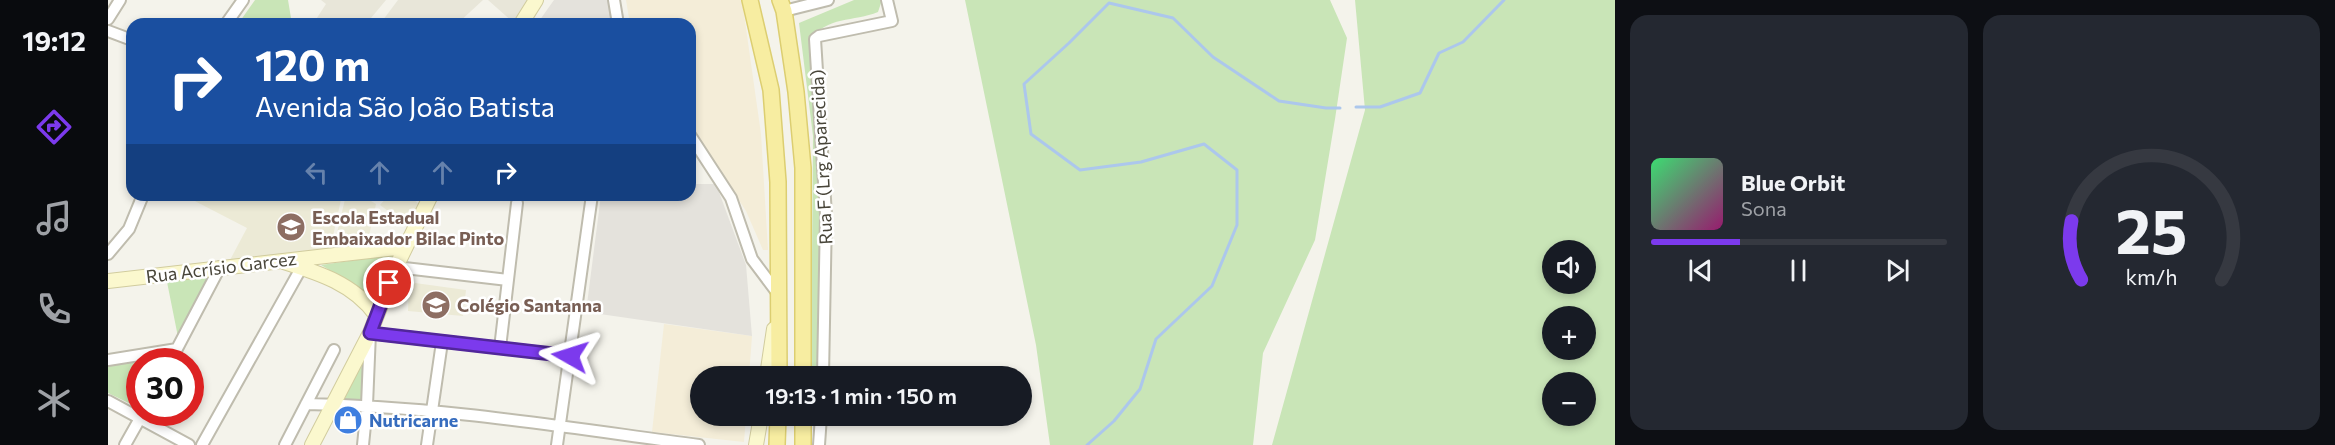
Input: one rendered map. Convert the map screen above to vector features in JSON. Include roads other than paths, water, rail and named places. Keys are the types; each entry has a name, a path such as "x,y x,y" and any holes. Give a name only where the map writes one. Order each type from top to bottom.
{"main road":[{"path":"750,0 771,90 778,182 779,366"},
{"path":"782,5 796,92 803,168 803,366"},
{"path":"777,445 778,426"},
{"path":"803,426 803,445"}],"street":[{"path":"108,19 120,0"},
{"path":"230,18 243,0"},
{"path":"525,18 536,0"},
{"path":"614,0 617,18"},
{"path":"782,5 828,0"},
{"name":"Rua F (Lrg Aparecida)","path":"823,366 826,215 815,41 817,36 892,21 887,0"},
{"path":"108,31 126,38"},
{"path":"696,144 731,198 752,259 779,295 768,366"},
{"path":"108,254 129,229 141,201"},
{"path":"312,445 370,333 396,267 428,201"},
{"path":"558,445 591,201"},
{"path":"500,348 517,203"},
{"name":"Rua Acrísio Garcez","path":"108,281 279,261 304,262 405,247"},
{"path":"202,445 304,262 346,287 364,301 376,315"},
{"path":"178,348 220,267"},
{"path":"396,267 508,280"},
{"path":"370,333 570,356"},
{"path":"363,445 370,333"},
{"path":"427,445 442,342"},
{"path":"285,445 334,350"},
{"path":"108,360 126,357"},
{"path":"108,400 126,408"},
{"path":"306,404 367,405 431,411 560,427 632,441 699,445"},
{"path":"125,445 136,426"},
{"path":"159,426 189,445"},
{"path":"756,445 759,426"},
{"path":"819,445 820,426"}],"waterway":[{"path":"1356,107 1380,107 1420,93 1439,53 1463,42 1504,0"},
{"path":"1087,445 1114,421 1140,389 1156,339 1212,286 1237,225 1237,170 1204,144 1141,162 1080,170 1031,134 1024,84 1109,3 1173,18 1213,57 1279,101 1340,108"}],"place":[{"name":"Escola Estadual Embaixador Bilac Pinto","path":"291,227"},
{"name":"Colégio Santanna","path":"436,305"},
{"name":"Nutricarne","path":"348,420"}]}
